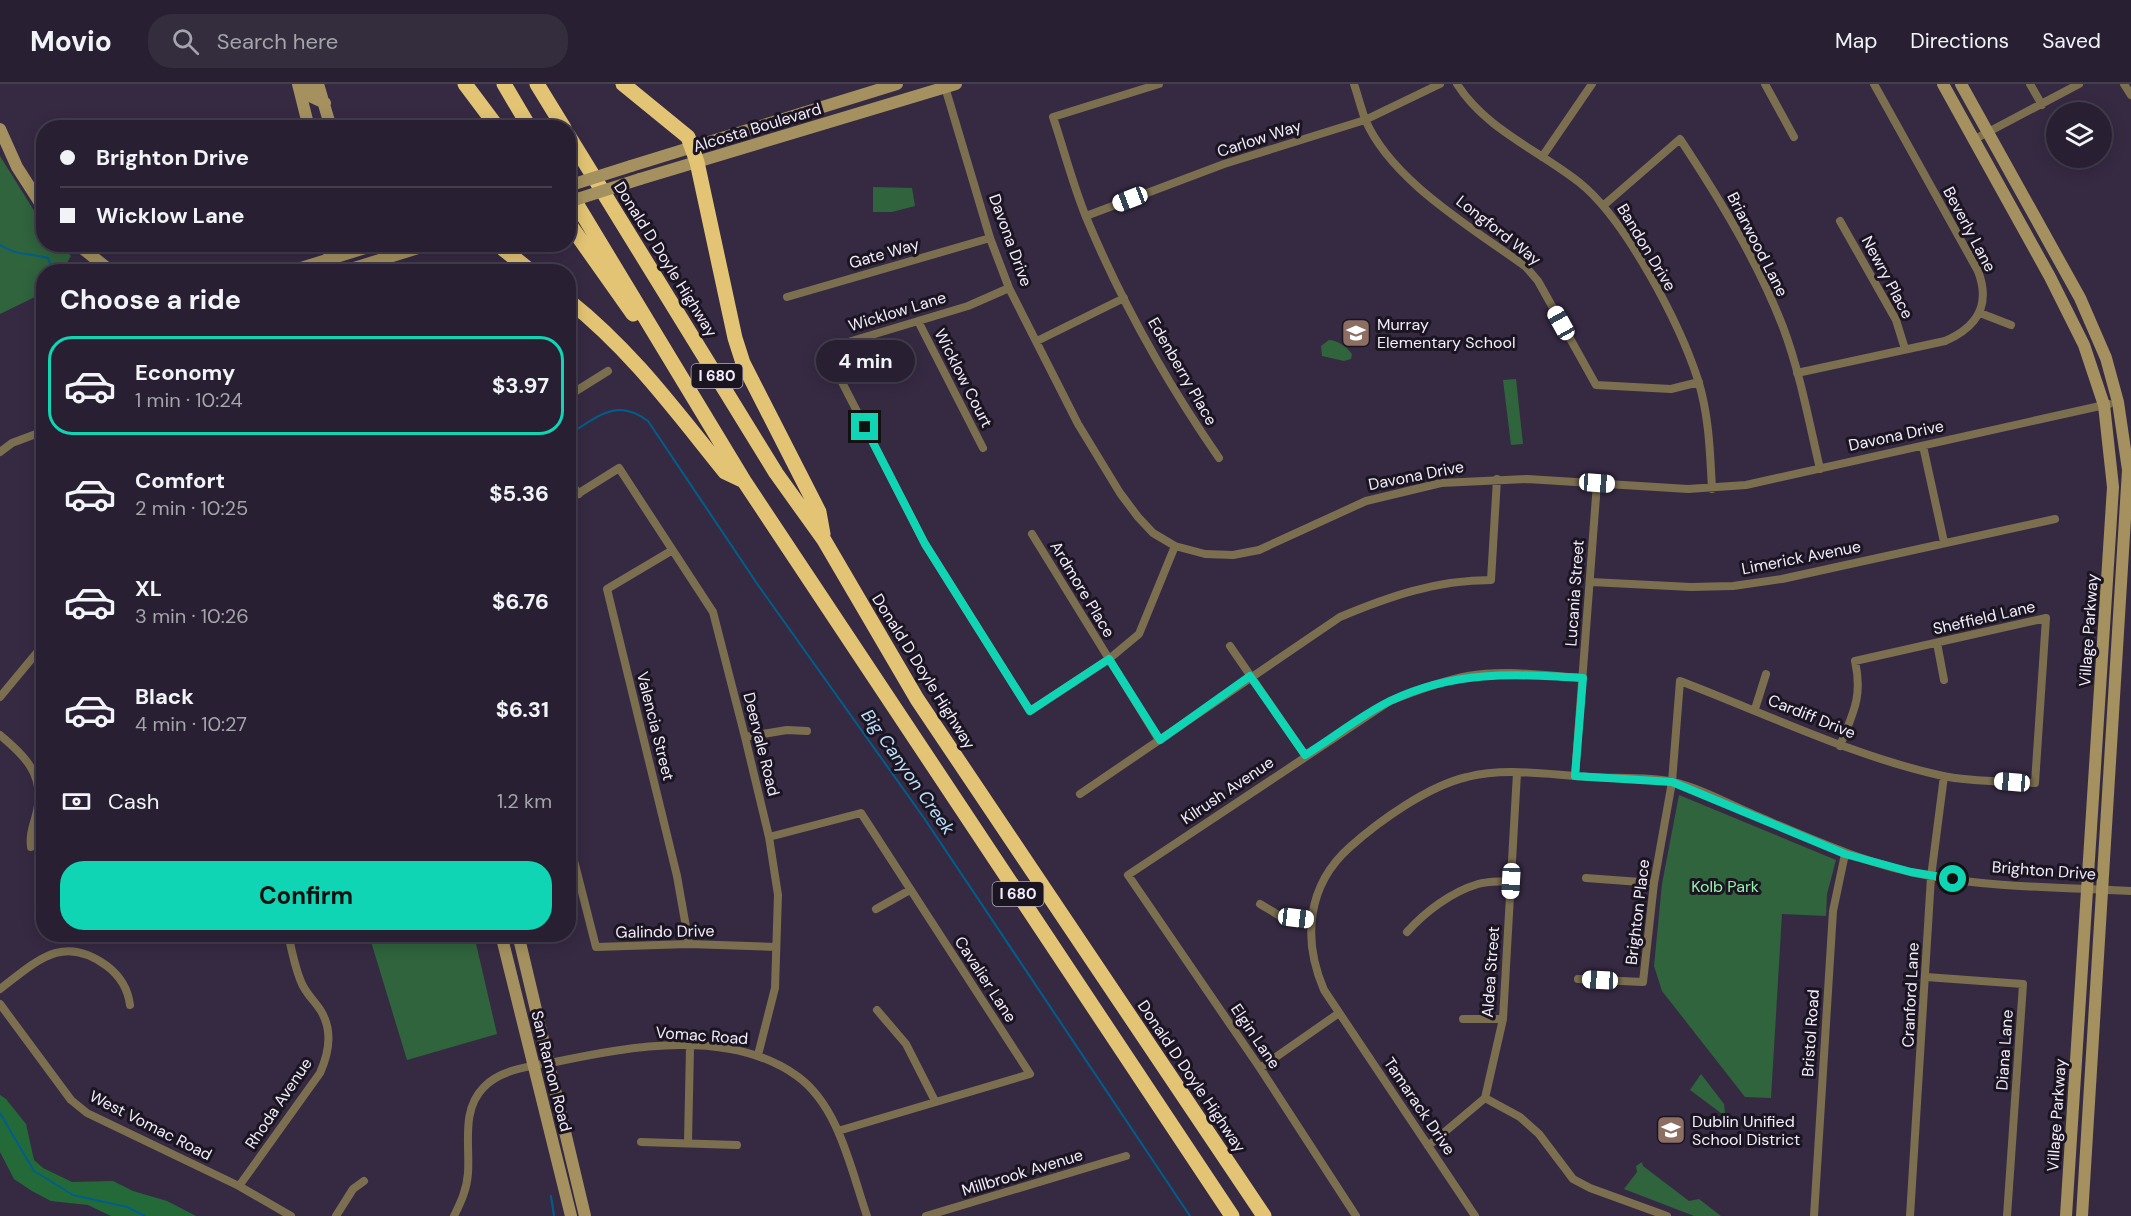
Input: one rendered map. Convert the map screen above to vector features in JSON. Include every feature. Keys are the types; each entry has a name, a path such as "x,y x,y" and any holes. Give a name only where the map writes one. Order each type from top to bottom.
{"highway":[{"path":"465,84 492,120"},
{"path":"504,84 525,120"},
{"path":"537,84 559,120"},
{"path":"623,84 688,136 697,162 735,338 746,369 819,512 824,540"},
{"name":"Donald D Doyle Highway","path":"576,148 777,473 824,540 917,699 1264,1216"},
{"name":"I 680","path":"576,201 744,480 1232,1216"},
{"path":"576,234 674,377 697,401"},
{"path":"507,252 521,264"},
{"path":"576,306 606,330 640,365 725,472 744,480"}],"street":[{"path":"298,84 307,120"},
{"path":"306,84 312,97 325,103"},
{"path":"318,84 329,120"},
{"name":"Alcosta Boulevard","path":"576,185 897,84"},
{"name":"Edenberry Place","path":"1159,84 1053,117 1086,216 1124,297 1180,402 1219,458"},
{"name":"Longford Way","path":"1354,84 1365,120 1381,147 1407,179 1526,267 1538,281 1596,385 1671,389 1699,382"},
{"name":"Carlow Way","path":"1086,216 1224,164 1365,120 1440,84"},
{"name":"Bandon Drive","path":"1457,84 1482,114 1580,183 1604,205 1622,228 1682,338 1699,382 1708,424 1712,489"},
{"path":"1542,157 1592,84"},
{"path":"1765,84 1794,137"},
{"name":"Beverly Lane","path":"1874,84 1978,271 1983,284 1980,313"},
{"name":"Village Parkway","path":"1943,84 1975,139 2085,345 2104,405 2111,445 2113,487 2066,1216"},
{"name":"Village Parkway","path":"1960,84 2080,298 2106,358 2118,402 2128,470 2104,889 2082,1216"},
{"path":"2030,84 2042,105"},
{"path":"1975,139 2079,84"},
{"path":"2124,84 2131,94"},
{"name":"Alcosta Boulevard","path":"576,199 948,85"},
{"name":"Davona Drive","path":"948,85 990,238 1009,288 1078,424 1120,493 1146,525 1175,546 1205,554 1233,555 1259,550 1366,501 1441,483 1497,479 1712,489 1746,485 2118,402"},
{"path":"0,129 17,167 36,197"},
{"name":"Briarwood Lane","path":"1604,205 1680,139 1711,185 1763,281 1783,328 1797,373 1820,469"},
{"name":"Newry Place","path":"1839,221 1896,320 1905,349"},
{"name":"Gate Way","path":"787,297 990,238"},
{"path":"87,252 102,264"},
{"path":"332,264 345,252"},
{"path":"370,264 406,252"},
{"name":"Wicklow Lane","path":"1009,288 968,306 825,349 925,544 1030,711 1109,659 1139,634 1175,546"},
{"path":"1036,341 1124,297"},
{"path":"1797,373 1945,341 1962,333 1980,313 2011,325"},
{"name":"Wicklow Court","path":"918,321 983,448"},
{"path":"576,391 608,371"},
{"path":"0,452 12,443 36,434"},
{"path":"1923,446 1944,542"},
{"name":"Deervale Road","path":"579,494 619,468 670,550 713,612 769,837 778,895 775,988 758,1054"},
{"path":"1080,794 1250,676 1340,617 1380,600 1419,588 1462,580 1491,580 1497,479"},
{"name":"Lucania Street","path":"1575,776 1597,483"},
{"path":"576,490 579,494 576,496"},
{"name":"Limerick Avenue","path":"1591,582 1691,588 1733,586 1782,579 2055,519"},
{"name":"Ardmore Place","path":"1032,534 1160,740"},
{"name":"Valencia Street","path":"670,550 607,589 677,876 689,944"},
{"name":"Sheffield Lane","path":"1840,746 1859,699 1855,661 2046,618 2035,783"},
{"path":"1937,643 1944,680"},
{"path":"1230,646 1305,755"},
{"path":"0,697 36,654"},
{"name":"Kilrush Avenue","path":"1128,875 1305,755 1390,701 1431,686 1469,676 1505,673 1583,678"},
{"path":"1755,710 1766,674"},
{"name":"Cardiff Drive","path":"1672,782 1680,681 1840,746 1944,776 2035,783"},
{"path":"745,737 787,730 807,731"},
{"path":"0,735 22,753 36,777"},
{"name":"Brighton Drive","path":"1339,1013 1315,970 1310,943 1315,898 1323,878 1338,858 1367,833 1400,810 1443,785 1467,777 1517,773 1672,782 1845,854 1931,877 2131,891"},
{"name":"Aldea Street","path":"1485,1098 1503,1019 1517,773"},
{"name":"Cranford Lane","path":"1910,1216 1931,877 1944,776"},
{"name":"Brighton Place","path":"1578,979 1643,982 1654,883 1672,782"},
{"path":"31,847 30,832 36,812"},
{"name":"Cavalier Lane","path":"769,837 861,813 1030,1074 838,1131"},
{"name":"Bristol Road","path":"1814,1216 1833,911 1845,854"},
{"name":"Galindo Drive","path":"576,868 596,947 689,944 776,947"},
{"name":"Elgin Lane","path":"1128,875 1260,1068 1356,1216"},
{"path":"1586,878 1654,883"},
{"path":"1407,932 1422,916 1462,890 1480,883 1511,881"},
{"path":"876,909 910,890"},
{"path":"1260,904 1280,916 1311,920"},
{"name":"Rhoda Avenue","path":"239,1186 320,1073 328,1055 328,1032 321,1011 309,998 301,983 290,942"},
{"name":"San Ramon Road","path":"503,942 571,1216"},
{"name":"San Ramon Road","path":"520,942 585,1216"},
{"path":"0,989 51,955 78,951 92,955 112,970 124,984 130,1005"},
{"name":"Diana Lane","path":"1926,977 2023,984 2007,1216"},
{"name":"West Vomac Road","path":"0,1004 70,1100 87,1113 239,1186 291,1216"},
{"path":"877,1010 906,1044 935,1101"},
{"path":"1260,1068 1339,1013"},
{"name":"Tamarack Drive","path":"1339,1013 1475,1216"},
{"path":"1463,1019 1503,1019"},
{"name":"Vomac Road","path":"549,1063 640,1046 732,1049 758,1054 799,1077 821,1101 838,1131 867,1216"},
{"path":"688,1142 690,1047"},
{"path":"454,1216 465,1193 470,1111 477,1096 494,1079 549,1063"},
{"path":"1428,1146 1485,1098 1520,1117 1539,1134 1574,1179 1590,1188 1667,1216"},
{"path":"640,1142 737,1145"},
{"name":"Millbrook Avenue","path":"926,1216 1126,1156"},
{"path":"336,1216 353,1189 364,1181"}],"green space":[{"path":"0,156 36,214 36,252 67,252 71,256 66,264 36,264 36,296 0,314"},
{"path":"873,187 912,188 915,206 892,212 873,212"},
{"path":"1329,340 1347,349 1352,354 1351,359 1344,361 1322,356 1321,346"},
{"path":"1516,379 1523,444 1511,445 1503,380"},
{"name":"Kolb Park","path":"1679,795 1836,860 1827,894 1826,916 1782,914 1771,1098 1745,1097 1662,991 1654,966 1662,884"},
{"path":"371,942 476,942 497,1034 407,1060"},
{"path":"1701,1074 1724,1104 1725,1113 1721,1113 1690,1090"},
{"path":"0,1095 26,1124 34,1160 43,1168 72,1182 113,1181 133,1191 167,1201 196,1216 111,1216 88,1205 51,1201 32,1191 14,1179 0,1152"},
{"path":"1642,1162 1643,1166 1689,1201 1699,1199 1721,1216 1694,1216 1624,1189 1637,1172 1636,1166"}],"waterway":[{"name":"Big Canyon Creek","path":"0,245 18,253 48,258 51,264"},
{"name":"Big Canyon Creek","path":"576,430 598,416 617,410 637,414 648,421 758,585 924,818 1190,1216"},
{"path":"0,1113 34,1171 73,1195 127,1207 145,1216"},
{"path":"551,1196 554,1216"}],"place":[{"name":"Murray Elementary School","path":"1356,333"},
{"name":"Dublin Unified School District","path":"1671,1130"}],"route":[{"path":"865,427 925,544 1030,711 1109,659 1160,740 1250,676 1305,755 1390,701 1431,686 1469,676 1505,673 1583,678 1575,776 1672,782 1714,797 1845,854 1931,877 1953,879"}]}
